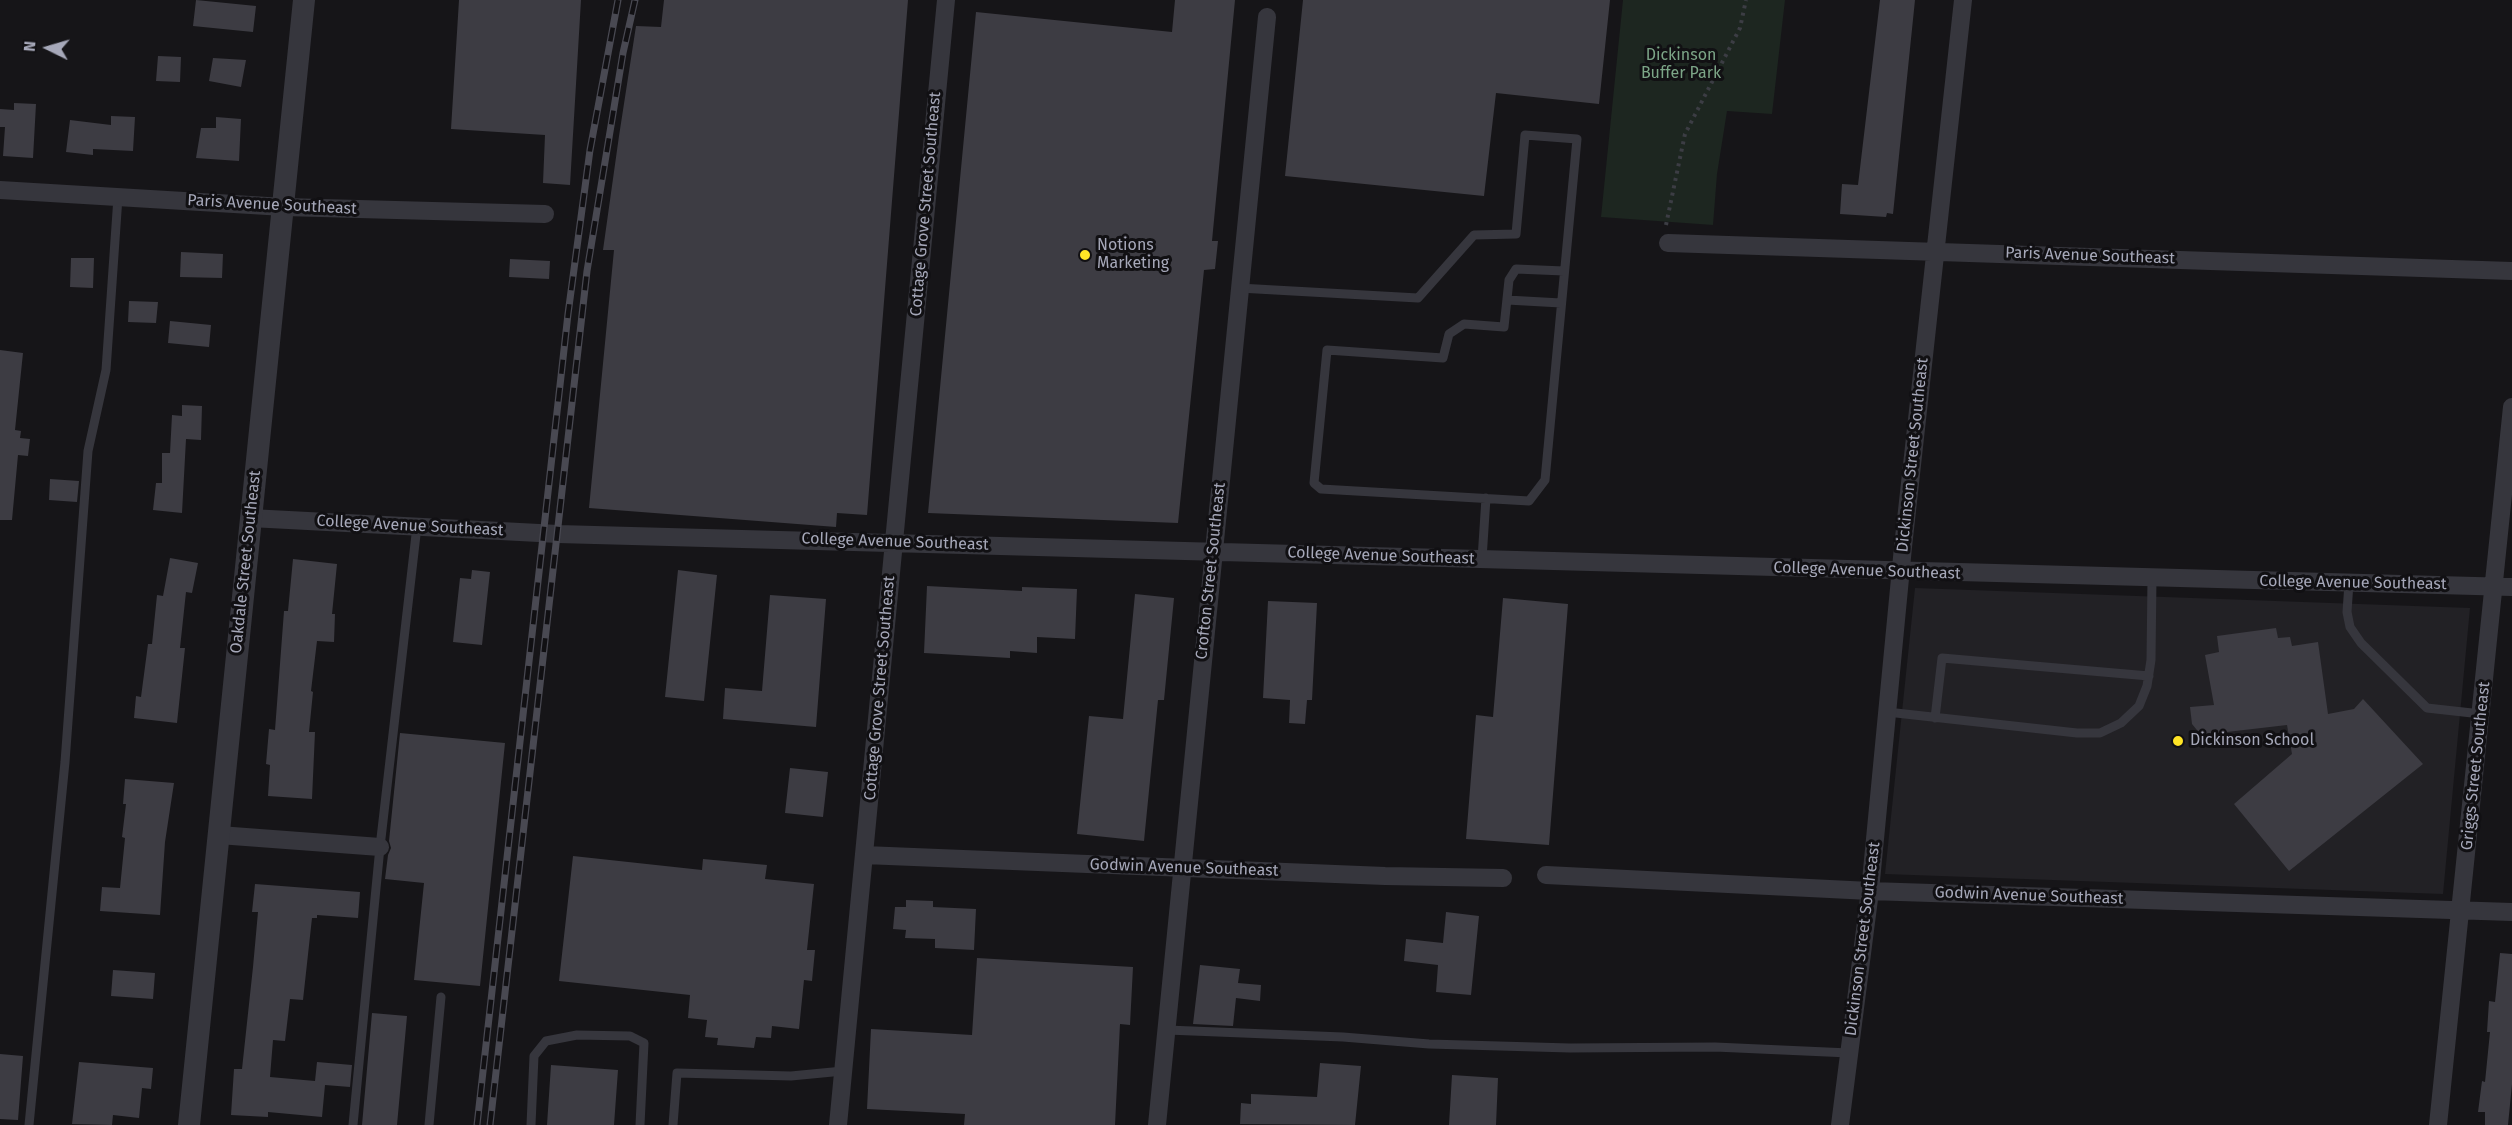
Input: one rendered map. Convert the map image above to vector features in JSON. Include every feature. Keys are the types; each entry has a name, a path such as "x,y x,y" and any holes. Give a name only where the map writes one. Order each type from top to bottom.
{"street":[{"name":"Oakdale Street Southeast","path":"189,1125 304,0"},
{"name":"Cottage Grove Street Southeast","path":"838,1125 946,0"},
{"name":"Dickinson Street Southeast","path":"1840,1125 1870,891 1900,572 1963,0"},
{"name":"Crofton Street Southeast","path":"1157,1125 1267,17"},
{"name":"Paris Avenue Southeast","path":"0,190 284,207 545,214"},
{"name":"Paris Avenue Southeast","path":"1668,243 2512,271"},
{"name":"Griggs Street Southeast","path":"2438,1125 2462,910 2512,407"},
{"name":"College Avenue Southeast","path":"250,518 558,534 2512,587"},
{"path":"219,835 380,847"},
{"name":"Godwin Avenue Southeast","path":"864,855 1503,878"},
{"name":"Godwin Avenue Southeast","path":"1546,875 1870,891 2512,912"}],"lane":[{"path":"1239,288 1418,298 1474,234 1516,234 1525,135 1577,139 1545,480 1529,501 1321,489 1314,483 1327,351 1443,358 1449,334 1464,324 1504,327 1509,280 1516,269 1564,271"},
{"path":"29,1125 65,762 88,451 106,370 118,197"},
{"path":"1507,300 1561,303"},
{"path":"1482,559 1486,498"},
{"path":"353,1125 380,847 417,526"},
{"path":"1887,712 2077,733 2100,733 2121,723 2139,706 2149,676 2152,578"},
{"path":"2349,583 2347,612 2350,627 2369,651 2427,708 2481,714"},
{"path":"1935,718 1942,658 2149,676"},
{"path":"429,1125 441,998"},
{"path":"1167,1030 1343,1037 1429,1044 1570,1048 1714,1047 1849,1053"},
{"path":"531,1125 534,1056 546,1041 577,1035 630,1036 644,1043 640,1125"},
{"path":"673,1125 677,1073 791,1076 843,1071"}],"path":[{"path":"1668,243 1666,221 1685,134 1740,28 1746,0"}],"shaded area":[{"name":"Dickinson School","path":"1915,588 2470,608 2443,894 1885,874"}],"green space":[{"name":"Dickinson Buffer Park","path":"1623,0 1785,0 1772,114 1727,111 1717,174 1713,225 1601,217"}],"building":[{"path":"196,0 256,6 253,32 193,26"},
{"path":"459,0 581,0 570,185 543,183 545,135 451,129"},
{"path":"664,0 908,0 867,515 837,513 836,527 589,508 614,250 603,250 619,136 636,26 661,27"},
{"name":"Notions Marketing","path":"1175,0 1235,0 1212,241 1218,241 1215,269 1204,270 1178,523 928,513 976,12 1172,32"},
{"path":"1303,0 1610,0 1599,104 1496,93 1484,196 1285,176"},
{"path":"1880,0 1915,0 1893,214 1887,213 1886,217 1840,214 1842,184 1858,185"},
{"path":"158,56 181,57 180,82 156,81"},
{"path":"213,58 246,60 241,87 209,81"},
{"path":"14,103 36,104 33,158 3,156 5,127 0,127 0,109 14,110"},
{"path":"111,116 135,117 133,151 93,149 93,155 66,152 70,120 111,125"},
{"path":"216,117 241,119 239,161 196,158 201,128 216,128"},
{"path":"181,252 223,254 222,278 180,277"},
{"path":"71,258 94,258 93,288 70,287"},
{"path":"510,259 550,261 549,279 509,277"},
{"path":"129,301 158,302 156,323 128,322"},
{"path":"170,321 211,325 209,347 168,343"},
{"path":"0,350 23,353 15,430 21,431 20,438 30,439 28,456 18,455 12,520 0,520"},
{"path":"182,405 202,406 201,440 186,439 182,513 153,510 156,483 162,483 162,453 170,453 172,415 182,416"},
{"path":"50,479 79,481 77,502 49,500"},
{"path":"170,558 198,563 192,593 186,592 180,648 185,648 177,723 134,718 136,696 141,697 148,644 152,644 157,595 163,596"},
{"path":"293,559 337,564 332,614 335,614 334,642 317,641 311,691 313,692 309,732 315,732 312,799 268,796 270,765 266,764 269,729 275,730 284,611 288,611"},
{"path":"472,570 490,572 482,645 453,642 460,578 471,579"},
{"path":"678,570 717,575 704,701 665,697"},
{"path":"927,586 1022,591 1022,587 1077,589 1075,639 1037,637 1037,653 1010,651 1010,658 924,653"},
{"path":"1135,594 1174,598 1164,700 1158,700 1144,841 1077,834 1089,716 1123,719"},
{"path":"770,595 826,599 816,727 723,719 725,688 762,691"},
{"path":"1503,598 1568,604 1549,845 1466,839 1476,715 1493,717"},
{"path":"1268,601 1317,603 1312,700 1307,700 1305,724 1289,723 1290,700 1263,698"},
{"path":"2276,628 2278,638 2290,637 2292,646 2318,642 2328,714 2354,709 2363,699 2423,764 2289,871 2234,804 2292,754 2287,725 2201,735 2192,724 2190,707 2214,705 2205,655 2219,652 2217,636"},
{"path":"400,733 505,743 480,986 414,980 424,883 385,879 391,848 389,841"},
{"path":"790,768 828,772 823,817 785,813"},
{"path":"125,779 174,783 165,842 160,915 100,911 102,887 120,888 125,838 122,837 126,804 123,804"},
{"path":"573,856 702,870 703,859 767,865 765,879 814,884 807,950 815,950 812,981 804,980 799,1029 772,1026 771,1038 756,1037 754,1048 717,1045 718,1038 705,1037 707,1020 688,1018 690,995 559,981"},
{"path":"255,884 360,892 358,918 317,915 317,918 312,918 303,1000 290,999 285,1041 273,1040 270,1077 315,1081 317,1062 352,1065 350,1087 325,1085 322,1117 268,1112 268,1117 231,1115 234,1069 242,1069 253,967 258,912 252,912"},
{"path":"906,900 933,901 933,907 976,909 974,950 935,948 935,939 905,938 906,930 893,929 895,907 906,907"},
{"path":"1446,912 1479,916 1471,995 1436,992 1438,965 1404,961 1406,939 1443,943"},
{"path":"2500,953 2512,954 2512,1084 2508,1125 2485,1125 2485,1112 2478,1112 2482,1081 2485,1082 2490,1032 2487,1032 2489,1001 2495,1002"},
{"path":"977,958 1133,967 1130,1025 1120,1024 1115,1125 964,1125 965,1114 867,1109 871,1029 972,1035"},
{"path":"1200,965 1240,969 1238,983 1261,985 1260,1001 1236,998 1233,1026 1193,1024"},
{"path":"113,970 155,973 153,999 111,996"},
{"path":"372,1013 407,1016 397,1125 362,1125"},
{"path":"0,1054 23,1056 18,1120 0,1119"},
{"path":"79,1062 153,1068 151,1089 142,1088 139,1118 113,1115 112,1125 72,1124"},
{"path":"1320,1063 1361,1066 1355,1125 1240,1124 1241,1103 1251,1104 1251,1094 1317,1097"},
{"path":"551,1065 618,1070 614,1125 547,1125"},
{"path":"1452,1075 1498,1078 1496,1125 1449,1125"}],"railway":[{"path":"477,1125 568,314 590,150 618,0"},
{"path":"490,1125 587,271 623,53 635,0"}],"place":[{"name":"Notions Marketing","path":"1085,255"},
{"name":"Dickinson School","path":"2178,741"}]}
